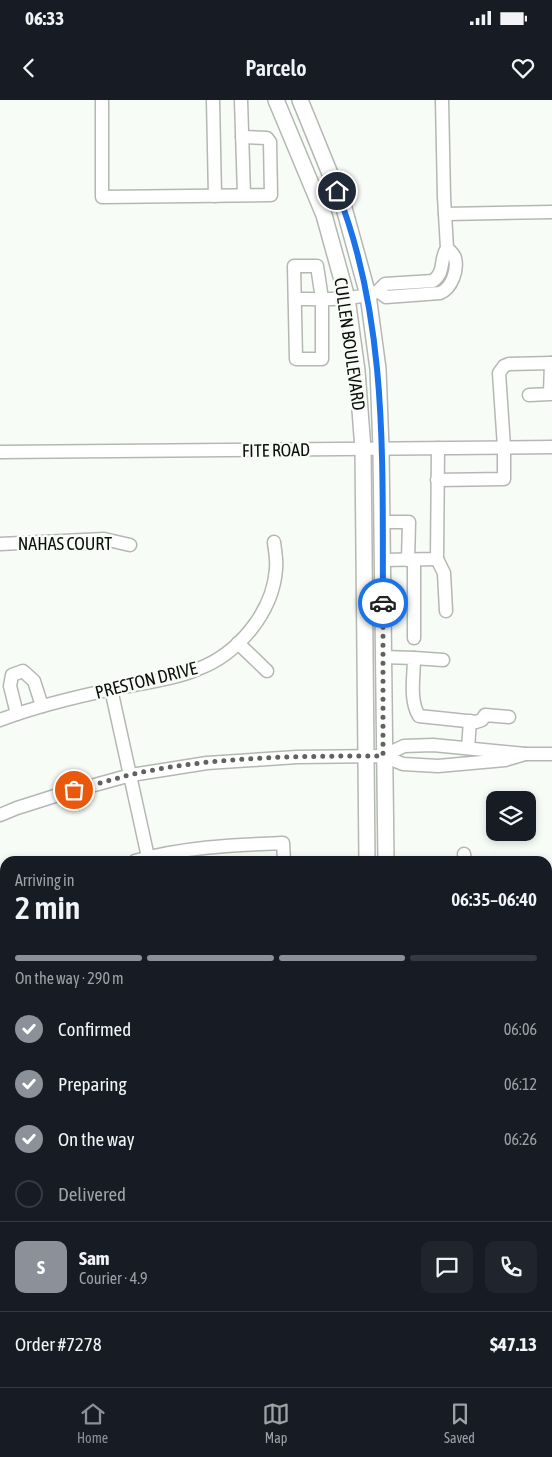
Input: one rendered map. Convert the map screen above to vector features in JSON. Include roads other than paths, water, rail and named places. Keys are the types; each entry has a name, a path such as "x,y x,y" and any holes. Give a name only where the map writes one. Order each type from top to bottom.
{"main road":[{"name":"CULLEN BOULEVARD","path":"276,100 324,215 347,298 357,371 363,449 367,856"},
{"name":"CULLEN BOULEVARD","path":"300,100 344,208 373,293 381,448 384,657 383,756 386,856"}],"street":[{"path":"102,100 102,197 271,195 270,142 267,138 242,137"},
{"path":"213,100 215,196"},
{"path":"241,100 244,196"},
{"path":"295,299 347,298 373,293 386,284 432,280 440,273 443,255 447,248 442,100"},
{"path":"445,214 552,212"},
{"path":"373,293 386,297 440,293 447,290 453,277 455,266 454,256 447,248"},
{"path":"294,266 317,266 322,299 322,359 296,359 294,266"},
{"path":"440,273 453,277"},
{"path":"406,283 407,296"},
{"path":"437,480 504,479 504,447 499,373 504,366 509,364 551,363 551,394 529,395"},
{"name":"FITE ROAD","path":"0,452 552,447"},
{"path":"438,448 437,559 444,573 446,611"},
{"path":"382,522 409,522 414,638"},
{"name":"NAHAS COURT","path":"0,544 104,539 130,545"},
{"name":"PRESTON DRIVE","path":"0,720 42,706 111,689 178,676 200,669 220,657 238,643 254,626 272,589 276,568 274,542"},
{"path":"383,560 437,559"},
{"path":"238,643 267,671"},
{"path":"384,657 443,660"},
{"path":"414,658 414,708 419,716 476,722 482,720 485,715 509,717"},
{"path":"17,714 10,686 12,675 23,671 34,681 42,706"},
{"path":"111,689 148,856"},
{"path":"465,747 467,721"},
{"path":"383,756 404,746 433,745 525,754 552,754"},
{"path":"0,815 58,795 130,775 216,762 297,757 383,756 402,764 438,766 505,760 525,754"},
{"path":"154,856 204,848 283,843 284,856"}]}
